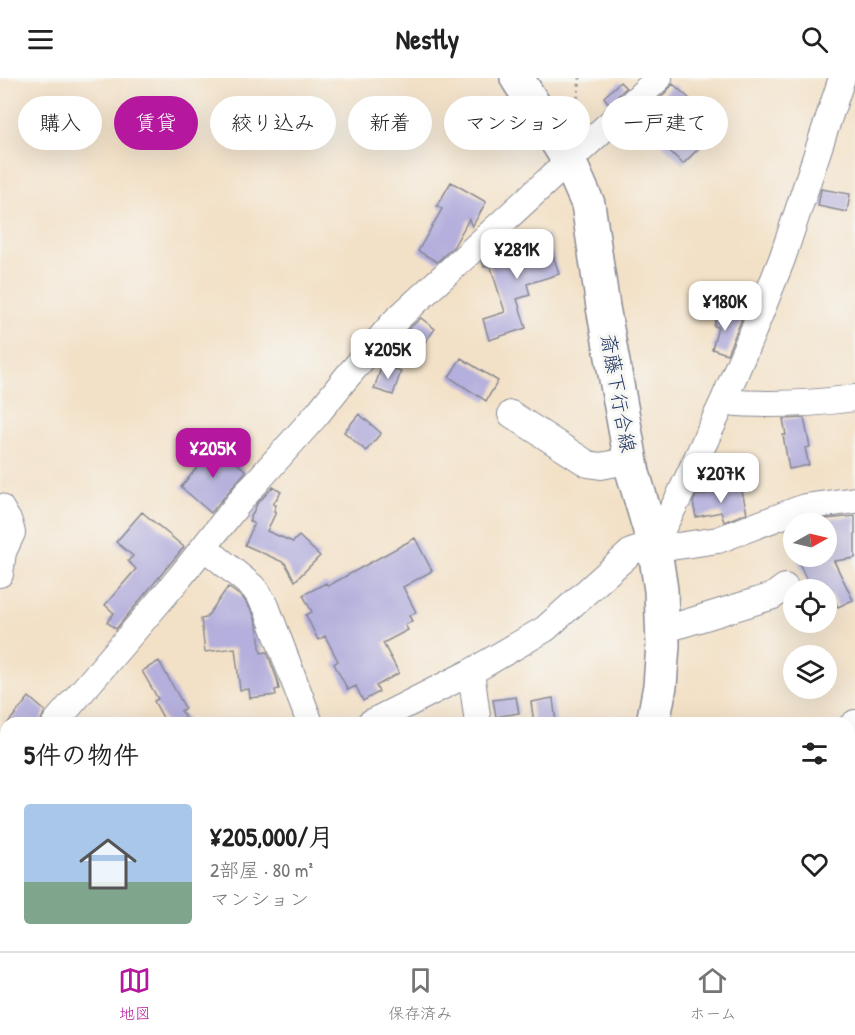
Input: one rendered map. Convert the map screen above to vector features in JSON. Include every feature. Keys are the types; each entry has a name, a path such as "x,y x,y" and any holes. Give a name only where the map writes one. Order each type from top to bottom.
{"main road":[{"name":"斎藤下行合線","path":"517,78 569,161 588,204 603,307 631,460 654,544 661,590 663,630 660,686 654,717"}],"street":[{"path":"60,717 180,577 245,495 395,321 659,78"},
{"path":"654,544 678,499 723,402 782,259 842,78"},
{"path":"723,402 822,403 855,398"},
{"path":"511,414 588,464 601,466 631,460"},
{"path":"382,717 471,672 545,629 631,552 654,544 678,546 718,540 805,507 855,500"},
{"path":"0,507 9,522 12,533 3,552 0,574"},
{"path":"204,547 254,588 266,606 308,717"},
{"path":"663,630 773,596 783,588"},
{"path":"471,672 477,717"}],"path":[{"path":"580,78 577,102 580,117 597,135"}],"building":[{"path":"620,82 626,88 618,96 605,96"},
{"path":"673,84 687,96 662,96"},
{"path":"669,150 697,150 683,164"},
{"path":"451,182 486,202 472,227 469,219 454,246 437,262 418,251 442,209 437,206"},
{"path":"821,189 850,194 847,212 818,206"},
{"path":"547,235 559,274 527,284 530,295 517,299 526,328 489,340 483,319 505,312 490,265 484,267 482,261 497,247"},
{"path":"718,311 742,319 727,354 712,349 718,327 714,326"},
{"path":"421,318 435,329 422,346 405,332"},
{"path":"461,358 498,381 486,401 449,377"},
{"path":"382,365 401,371 393,395 374,389"},
{"path":"359,414 381,433 366,451 344,432"},
{"path":"804,418 810,447 805,448 809,465 789,469 783,435 786,435 783,419"},
{"path":"216,445 246,471 211,513 181,487"},
{"path":"273,487 281,492 273,504 276,505 274,511 276,512 267,531 293,542 299,536 320,556 295,581 285,563 245,545 254,524 249,521 257,504"},
{"path":"741,487 747,513 724,522 721,512 696,517 693,502 696,496"},
{"path":"142,512 184,547 116,629 107,622 114,613 105,605 136,569 128,561 133,556 116,542"},
{"path":"855,516 855,558 837,561 837,518"},
{"path":"415,538 432,571 403,587 416,612 409,616 412,621 405,625 408,630 383,643 399,673 376,686 379,692 363,701 356,686 348,690 334,664 338,661 325,636 318,640 306,615 312,612 303,595 326,583 328,586"},
{"path":"801,567 837,567 853,600 838,607 837,579 806,579"},
{"path":"228,587 243,598 253,613 261,653 267,652 277,679 279,689 275,690 276,695 250,698 249,689 240,690 235,648 205,652 201,619 206,618"},
{"path":"159,661 185,708 181,711 185,717 163,717 154,701 158,699 142,671"},
{"path":"29,697 45,711 42,717 13,717"},
{"path":"516,697 519,713 496,717 493,700"},
{"path":"553,698 555,717 533,717 531,702"}]}
